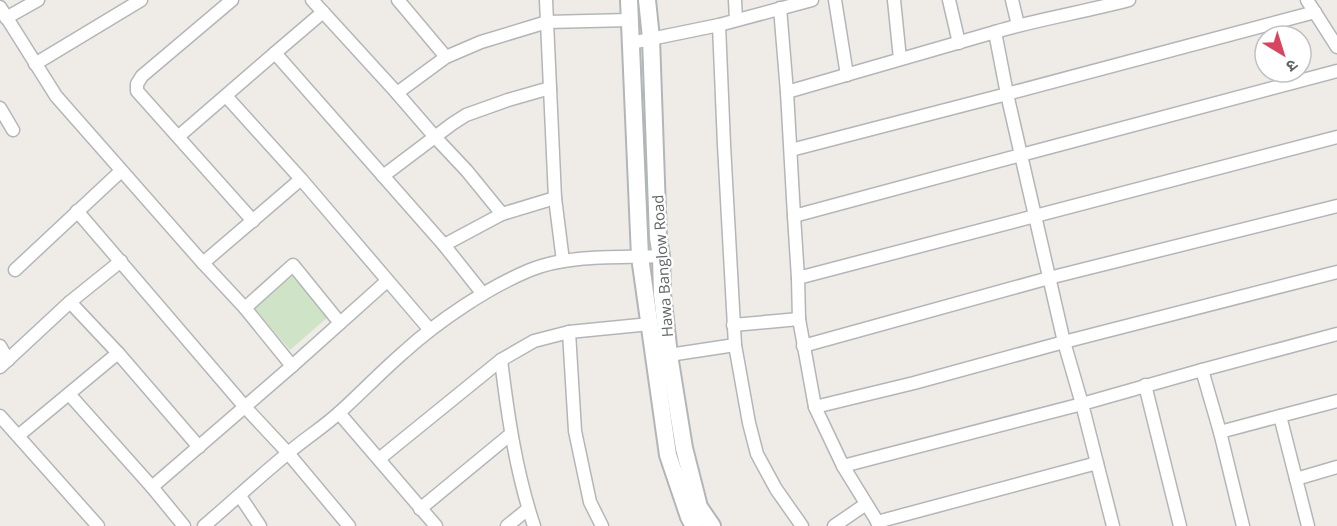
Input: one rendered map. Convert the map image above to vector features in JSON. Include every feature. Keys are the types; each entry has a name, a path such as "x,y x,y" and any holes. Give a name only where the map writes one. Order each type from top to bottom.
{"street":[{"path":"38,0 3,13 56,96 245,308 292,366"},
{"path":"34,64 141,0"},
{"path":"231,0 142,76 136,84 137,91 253,221"},
{"path":"312,0 467,171 502,214"},
{"path":"546,0 555,198 563,261"},
{"name":"Hawa Banglow Road","path":"628,0 640,257 668,455 694,526"},
{"name":"Hawa Banglow Road","path":"647,0 651,39 658,238 669,355 684,448 699,507 712,526"},
{"path":"735,0 736,20"},
{"path":"631,43 719,26 812,0"},
{"path":"835,0 847,75"},
{"path":"894,0 900,59"},
{"path":"949,0 959,43"},
{"path":"1012,0 1018,26"},
{"path":"787,92 995,32 1129,0"},
{"path":"1308,0 1337,47"},
{"path":"404,2 446,57"},
{"path":"780,8 791,150 799,319 803,346 815,407 843,466 878,524 1097,463"},
{"path":"179,136 323,12"},
{"path":"791,150 1315,12"},
{"path":"397,93 446,57 482,42 547,22 629,20"},
{"path":"719,26 735,345 757,454 776,489 802,526"},
{"path":"995,32 1064,342 1113,526"},
{"path":"274,53 444,245 483,294"},
{"path":"794,216 1337,71"},
{"path":"383,176 466,115 550,88"},
{"path":"226,96 301,179 430,330"},
{"path":"0,108 14,130"},
{"path":"798,278 1337,137"},
{"path":"15,270 121,171"},
{"path":"203,263 301,179"},
{"path":"444,245 502,214 555,198"},
{"path":"803,346 1049,278 1337,206"},
{"path":"77,211 349,526"},
{"path":"204,526 339,412 430,330 483,294 531,269 563,261 661,256"},
{"path":"0,346 4,363 70,302 121,261"},
{"path":"245,308 293,266 340,323"},
{"path":"815,407 1337,272"},
{"path":"152,487 387,281"},
{"path":"70,302 118,353 199,447"},
{"path":"733,325 799,319"},
{"path":"380,459 501,360 534,341 569,332 650,324"},
{"path":"569,332 575,431 590,502 602,526"},
{"path":"843,466 1337,334"},
{"path":"669,355 735,345"},
{"path":"18,436 118,353"},
{"path":"501,360 520,480 534,526"},
{"path":"1202,370 1243,526"},
{"path":"1145,385 1180,526"},
{"path":"69,394 184,526"},
{"path":"1220,432 1337,401"},
{"path":"339,412 436,526"},
{"path":"0,416 98,526"},
{"path":"1280,417 1308,526"},
{"path":"420,508 511,434"},
{"path":"1296,479 1337,467"},
{"path":"240,496 260,526"},
{"path":"834,526 866,504"},
{"path":"507,526 528,509"}],"green space":[{"path":"292,276 328,317 290,350 254,308"}]}
